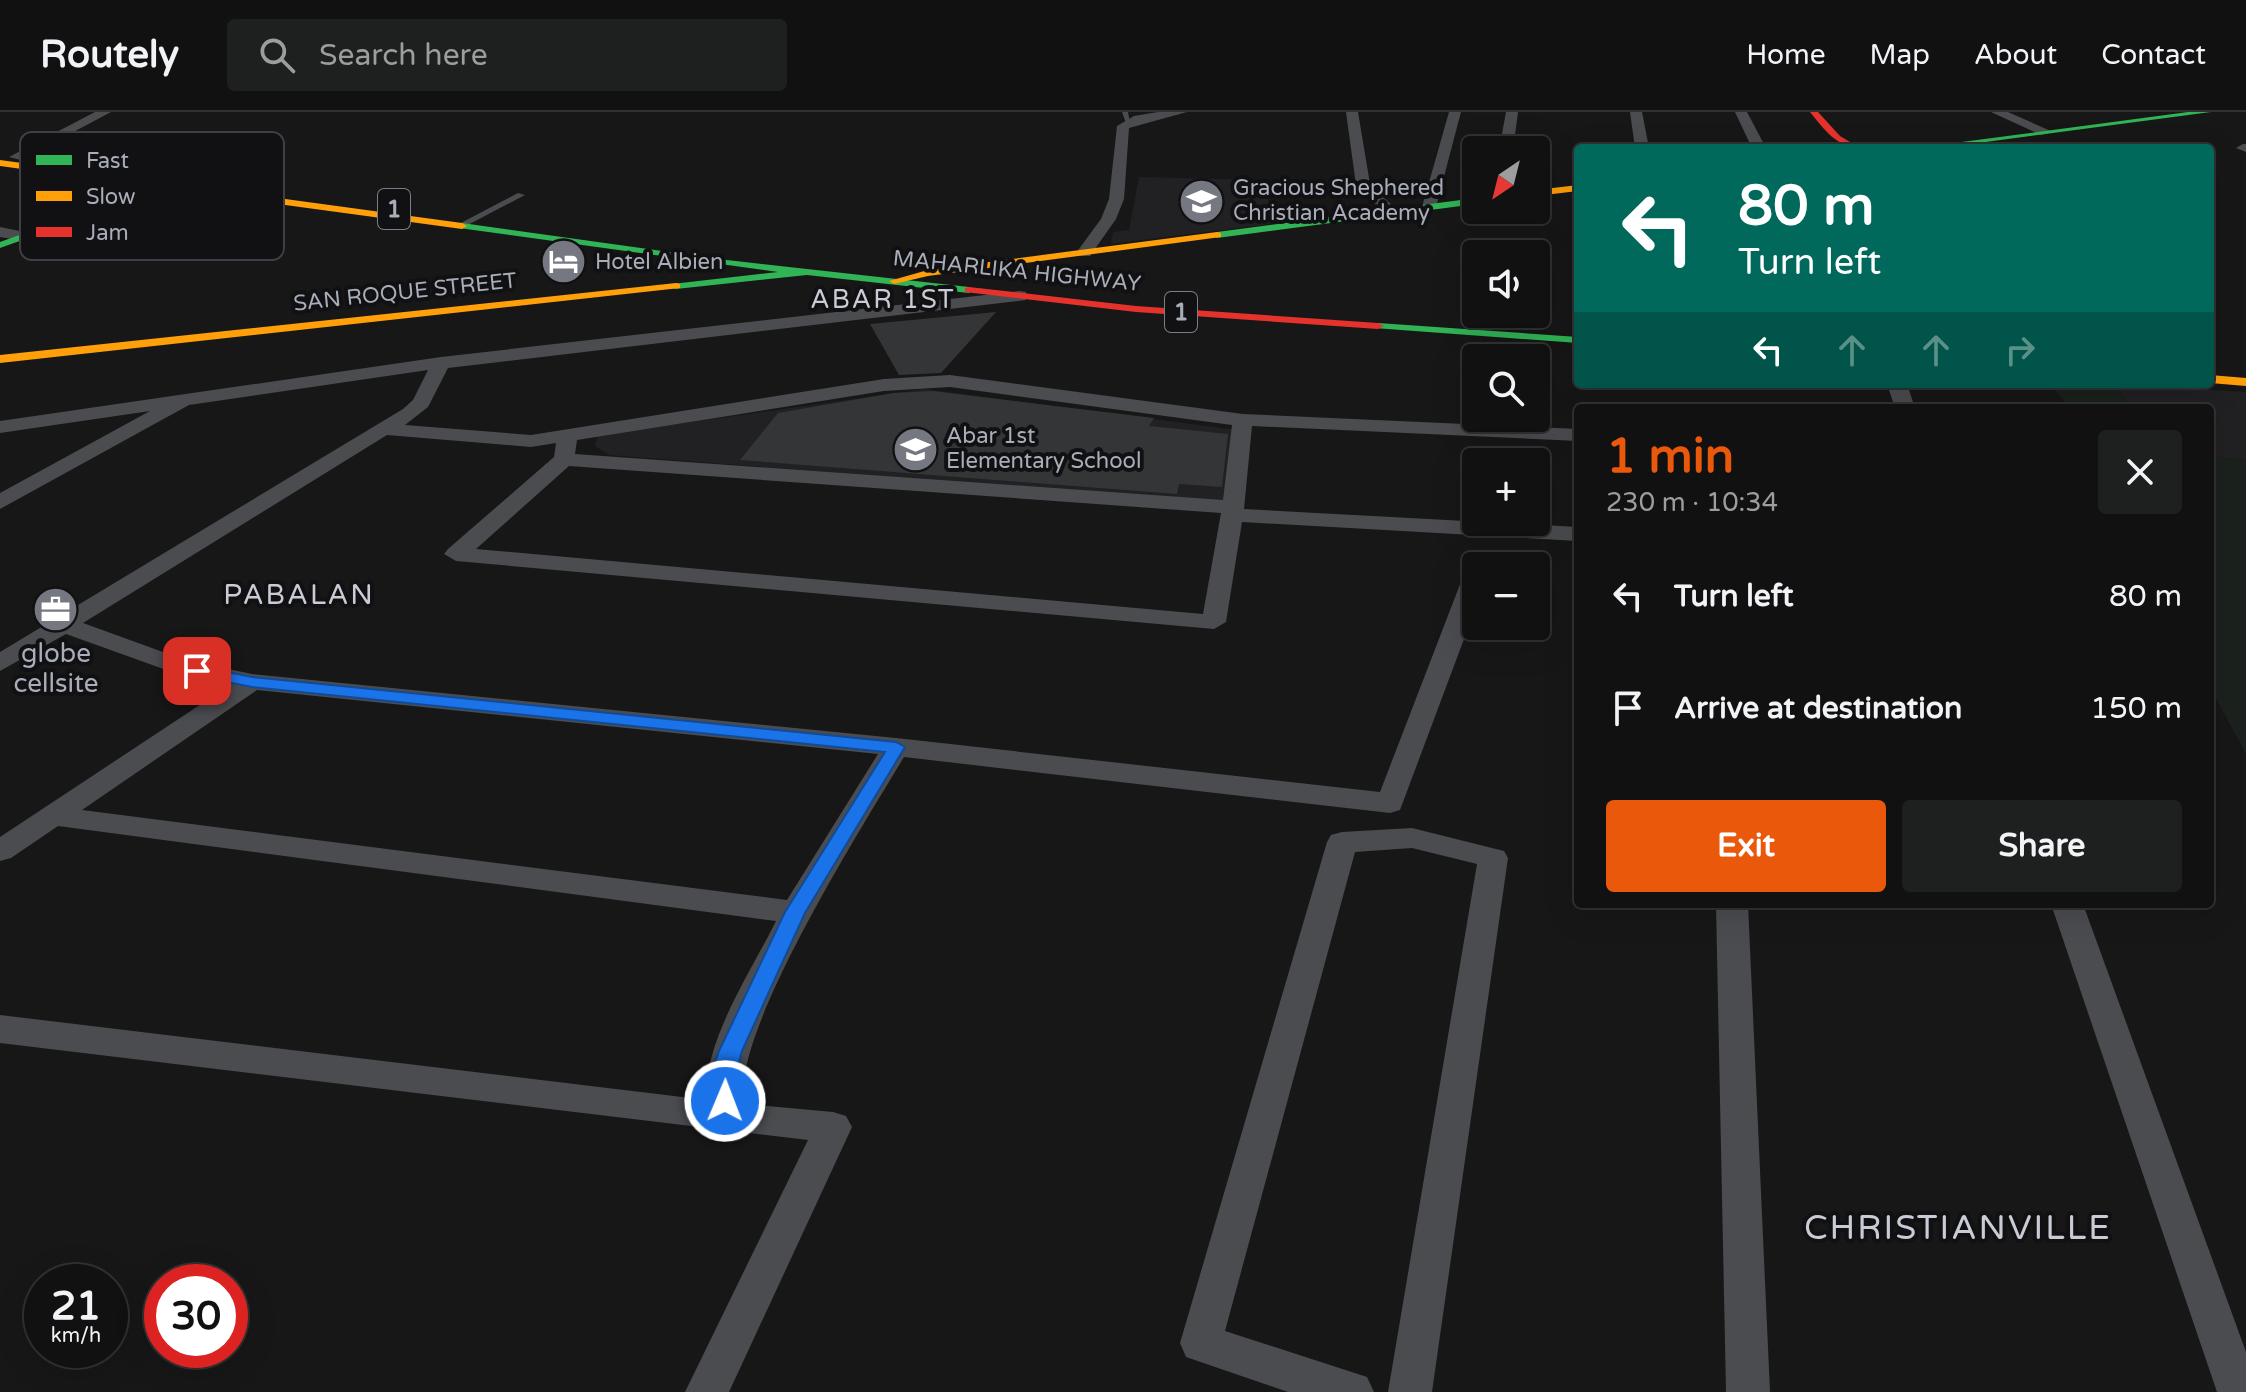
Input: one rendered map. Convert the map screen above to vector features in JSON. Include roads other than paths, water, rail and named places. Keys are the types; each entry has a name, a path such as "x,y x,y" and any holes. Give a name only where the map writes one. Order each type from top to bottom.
{"main road":[{"path":"1814,112 1837,138 1848,144"},
{"path":"1952,144 2207,112"},
{"path":"1550,191 1574,188"},
{"name":"MAHARLIKA HIGHWAY","path":"284,198 727,263 787,267 1136,309 1574,340"},
{"path":"894,281 928,273 1462,203"},
{"path":"0,245 20,238"},
{"name":"SAN ROQUE STREET","path":"0,359 816,271"},
{"path":"2214,379 2246,382"}],"street":[{"path":"62,132 105,112"},
{"path":"1084,253 1114,215 1122,156 1119,134 1127,117 1181,112"},
{"path":"1352,112 1363,185 1391,212"},
{"path":"1429,207 1455,112"},
{"path":"1508,136 1512,112"},
{"path":"1636,112 1641,144"},
{"path":"1741,112 1757,144"},
{"path":"1997,112 2046,132"},
{"path":"0,232 20,235"},
{"path":"0,427 441,363 1020,296"},
{"path":"0,663 417,408 441,363"},
{"path":"1243,420 1233,511 1214,622 456,554 565,447 884,385 950,381 1243,420 1574,435"},
{"path":"0,502 184,400"},
{"path":"383,429 1233,511 1462,527"},
{"path":"1550,532 1574,534"},
{"path":"1390,803 1462,611"},
{"path":"66,625 178,666 252,682 896,747 1390,803"},
{"path":"0,851 252,682"},
{"path":"733,1118 725,1101 724,1067 796,912 896,747"},
{"path":"1390,803 1412,838"},
{"path":"54,816 796,912"},
{"path":"1352,1392 1201,1343 1342,842 1412,838 1493,858 1410,1392"},
{"path":"1732,908 1748,1392"},
{"path":"2068,908 2239,1392"},
{"path":"0,1029 733,1118 833,1127 707,1392"}],"lane":[{"path":"467,223 521,195"}],"place":[{"name":"Gracious Shephered Christian Academy","path":"1202,201"},
{"name":"Hotel Albien","path":"564,262"},
{"name":"Abar 1st Elementary School","path":"915,449"},
{"name":"globe cellsite","path":"56,610"}],"district":[{"name":"ABAR 1ST","path":"883,299"},
{"name":"PABALAN","path":"299,595"},
{"name":"CHRISTIANVILLE","path":"1958,1228"}]}
